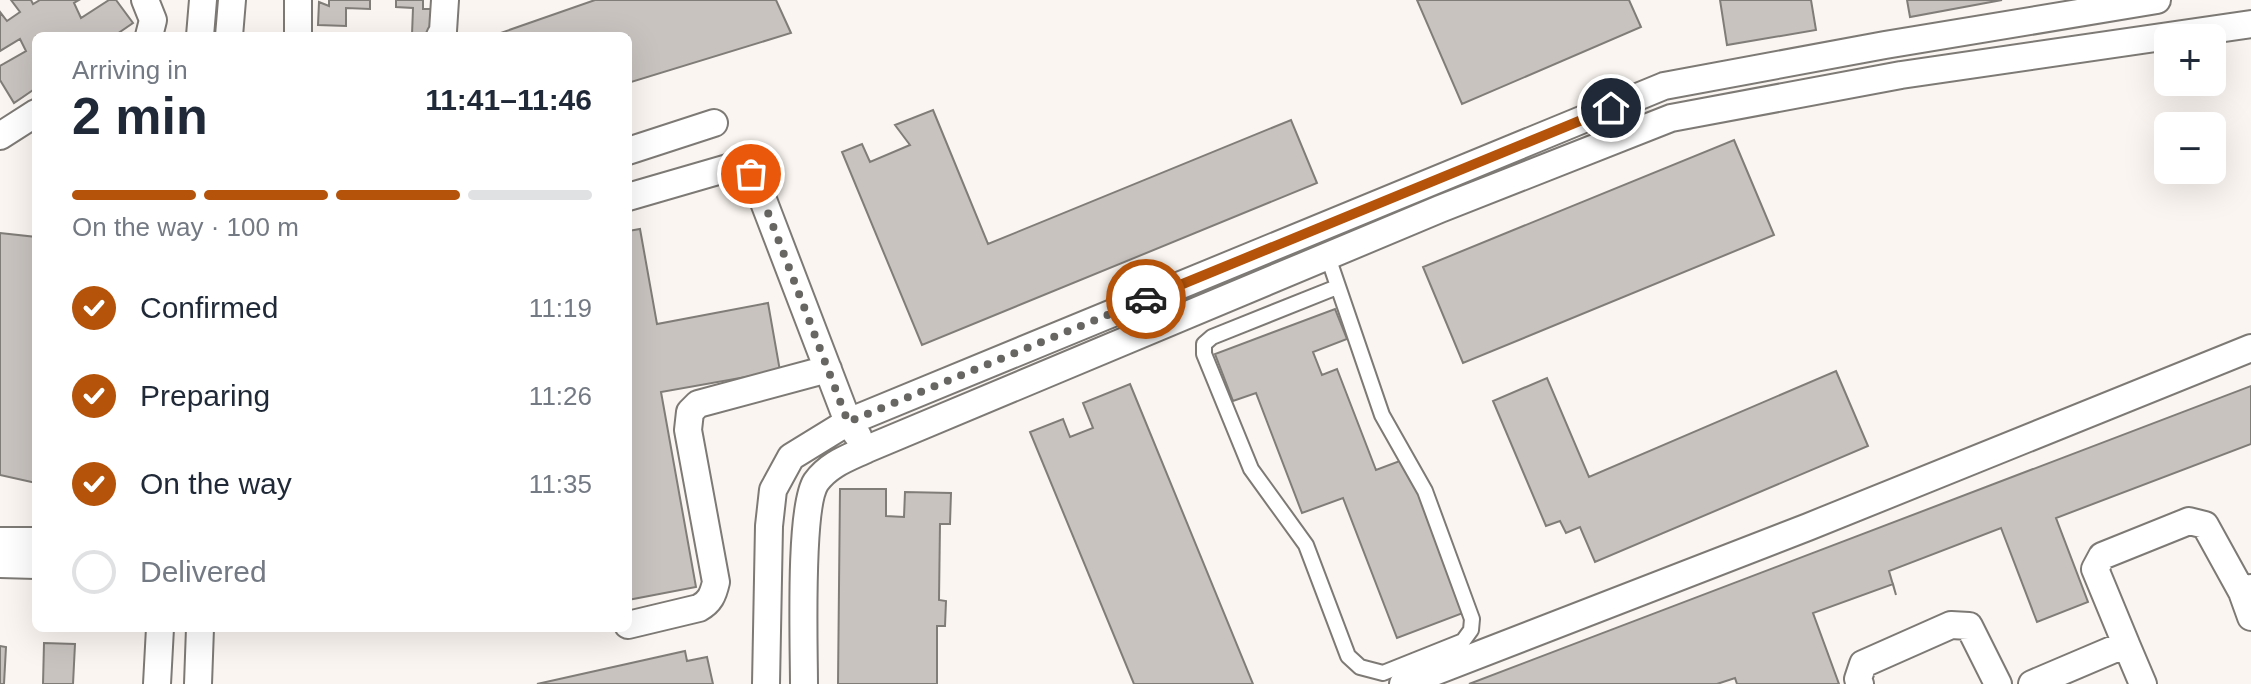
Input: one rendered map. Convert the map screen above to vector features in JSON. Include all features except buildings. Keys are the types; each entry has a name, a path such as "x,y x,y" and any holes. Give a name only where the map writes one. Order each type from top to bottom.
{"street":[{"path":"145,0 153,20 150,32"},
{"path":"200,32 203,0"},
{"path":"229,32 232,0"},
{"path":"298,0 298,32"},
{"path":"442,32 445,0"},
{"path":"766,684 769,526 773,490 791,457 848,422 1664,86 2157,0"},
{"path":"804,684 806,515 814,484 831,465 1440,209 1671,118 1901,75 2251,24"},
{"path":"1760,68 1763,101"},
{"path":"0,136 32,116"},
{"path":"632,150 714,123"},
{"path":"632,196 728,168 741,168 751,174 848,422 867,449"},
{"path":"1425,184 1440,209"},
{"path":"1403,684 1808,527 2251,348"},
{"path":"632,624 699,608 708,603 714,593 716,582 688,430 690,412 698,404 828,369"},
{"path":"2143,684 2095,569 2102,556 2189,521 2205,525 2248,599"},
{"path":"0,541 32,541"},
{"path":"0,564 32,565"},
{"path":"1860,684 1858,679 1863,664 1951,625 1969,626 1998,684"},
{"path":"157,684 160,632"},
{"path":"198,684 200,632"},
{"path":"2032,684 2126,644"}],"lane":[{"path":"1328,257 1382,415 1425,491 1472,619 1471,630 1463,641 1383,673 1360,667 1348,656 1306,545 1251,469 1207,368 1204,354 1204,344 1212,337 1337,287"}],"way so far":[{"path":"751,174 848,422 1146,299"}],"route":[{"path":"1146,299 1611,108"}]}
